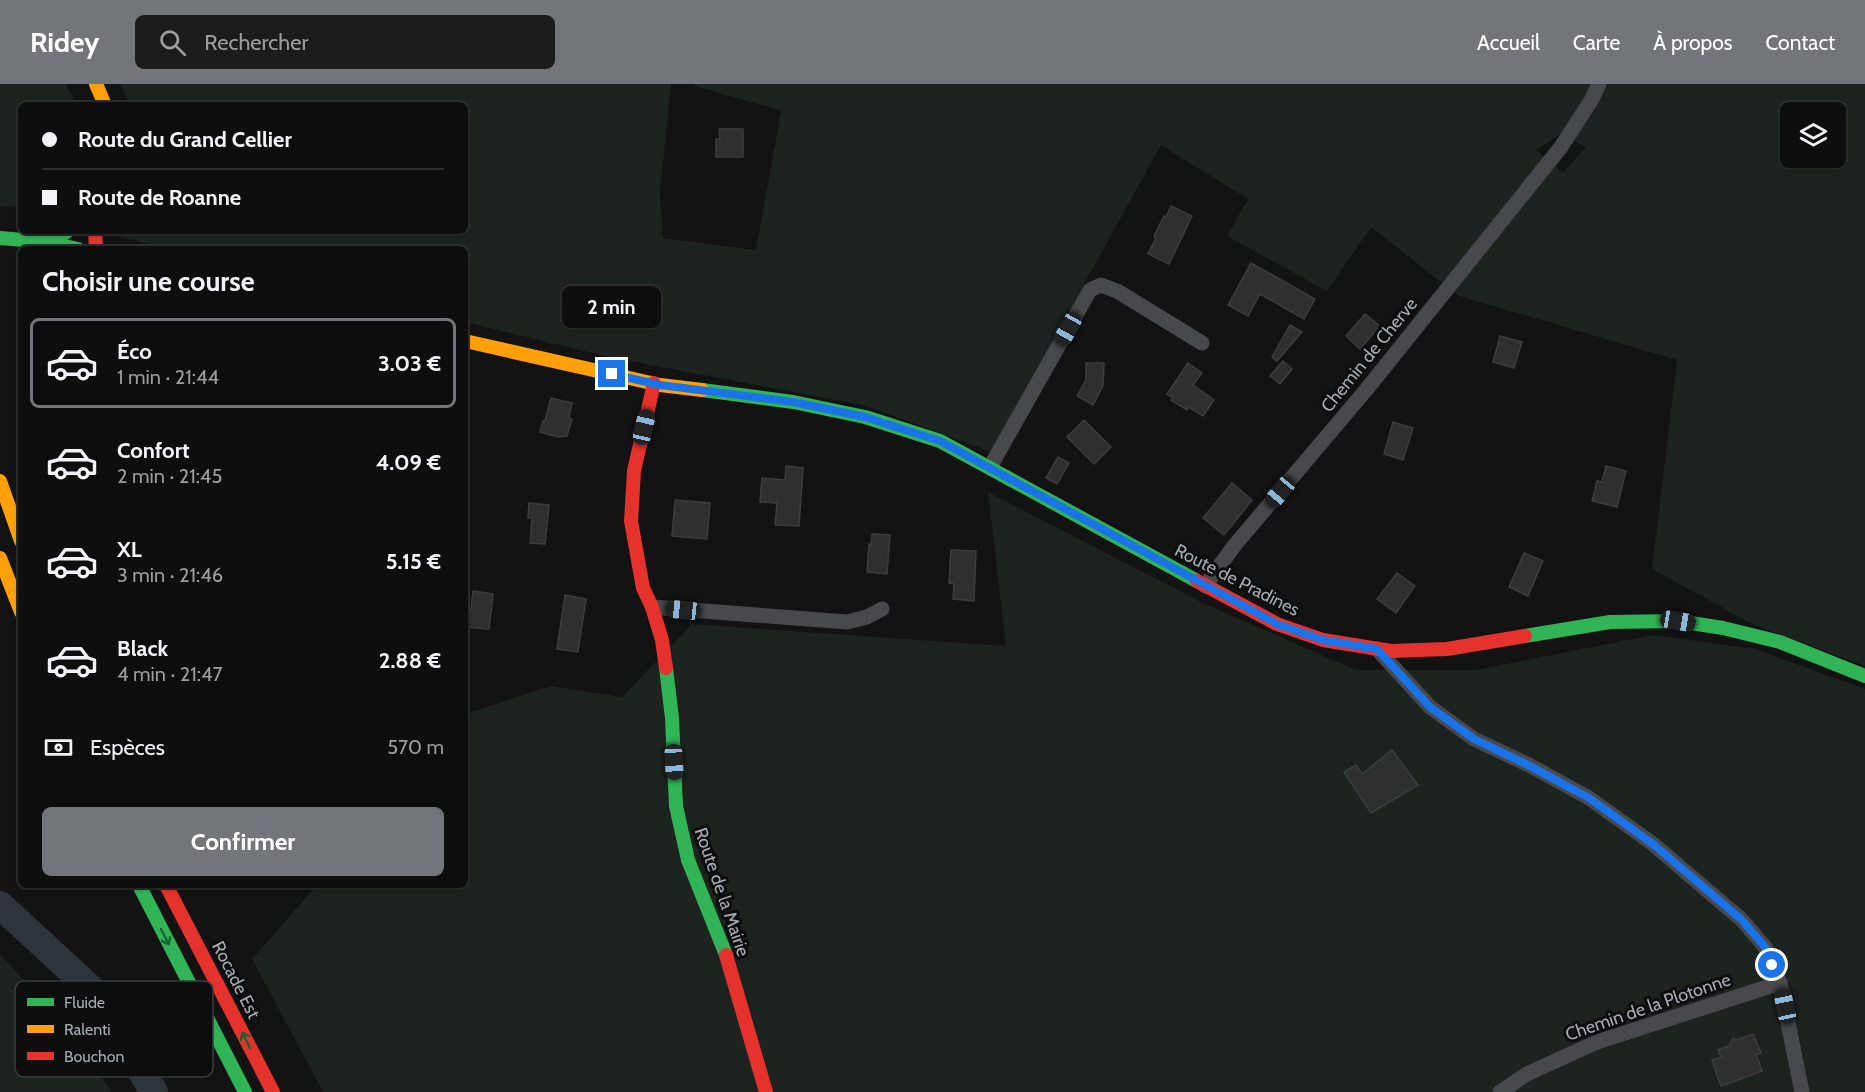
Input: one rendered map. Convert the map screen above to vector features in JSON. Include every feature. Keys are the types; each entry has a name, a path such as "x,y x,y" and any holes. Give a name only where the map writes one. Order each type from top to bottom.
{"main road":[{"path":"96,84 104,102"},
{"path":"47,242 62,234"},
{"path":"0,238 65,246"},
{"name":"Route de Pradines","path":"468,342 654,383 793,402 865,417 940,441 1277,624 1323,640 1391,651 1447,648 1610,622 1678,621 1723,628 1780,642 1865,676"},
{"name":"Route de la Mairie","path":"654,383 634,471 631,521 643,588 662,640 672,718 676,806 688,860 725,953 766,1092"},
{"path":"0,481 18,532"},
{"path":"1,564 18,605"},
{"path":"141,888 188,981"},
{"name":"Rocade Est","path":"168,888 273,1092"},
{"path":"213,1030 245,1092"}],"street":[{"name":"Chemin de Cherve","path":"1205,586 1234,546 1366,390 1561,147 1599,84"},
{"path":"990,468 1090,290 1101,285 1117,291 1202,343"},
{"path":"652,608 847,622 867,617 882,609"},
{"path":"1377,649 1430,707 1474,739 1589,798 1653,844 1742,920 1765,947 1780,983 1802,1092"},
{"name":"Chemin de la Plotonne","path":"1500,1092 1527,1074 1598,1042 1780,983"}],"shaded area":[{"path":"0,84 65,84 76,102 18,102 18,207 0,206"},
{"path":"120,84 671,84 660,192 663,238 756,250 781,111 694,86 695,84 1865,84 1865,666 1754,625 1652,569 1677,360 1459,296 1371,227 1327,291 1227,236 1248,199 1161,145 991,452 867,406 609,357 468,323 468,246 157,246 119,237 120,234 468,234 468,102 129,102","holes":["1561,134 1586,147 1563,173 1536,150"]},
{"path":"988,492 1203,603 1356,670 1476,670 1653,635 1755,649 1865,689 1865,1092 323,1092 252,959 314,888 468,888 468,713 551,686 622,697 692,624 1006,646"},
{"path":"0,955 25,981 15,981 15,1077 101,1077 112,1092 0,1092"}],"building":[{"path":"719,129 743,129 743,157 716,157 716,139 720,139"},
{"path":"1171,206 1192,216 1169,264 1148,254 1156,238 1154,236"},
{"path":"1251,263 1315,299 1304,319 1260,294 1248,316 1228,305"},
{"path":"1365,314 1380,326 1360,349 1346,336"},
{"path":"1290,325 1302,332 1277,361 1272,357"},
{"path":"1500,336 1522,342 1514,368 1493,362"},
{"path":"1283,361 1292,369 1280,384 1270,376"},
{"path":"1086,363 1104,363 1103,386 1093,405 1077,396 1086,380"},
{"path":"1188,363 1202,373 1193,385 1214,400 1203,416 1189,407 1187,410 1171,400 1173,398 1167,394"},
{"path":"551,398 572,403 569,418 572,419 567,436 558,437 540,432"},
{"path":"1084,420 1111,447 1094,464 1067,437"},
{"path":"1393,422 1413,428 1403,460 1384,454"},
{"path":"1058,457 1069,463 1057,484 1046,478"},
{"path":"786,466 803,468 799,526 775,525 777,503 760,502 762,478 785,480"},
{"path":"1606,466 1626,471 1617,507 1592,501 1597,481 1602,482"},
{"path":"1232,483 1252,500 1224,535 1203,518"},
{"path":"675,500 710,503 707,539 672,536"},
{"path":"529,503 549,505 545,544 530,543 532,518 528,518"},
{"path":"872,534 890,535 887,574 867,572"},
{"path":"951,550 976,551 974,601 953,599 954,584 949,583"},
{"path":"1524,553 1543,561 1528,596 1509,587"},
{"path":"1397,573 1415,586 1396,613 1377,599"},
{"path":"473,591 493,594 489,629 468,627 468,609 471,609"},
{"path":"565,595 586,599 578,652 557,649"},
{"path":"1392,750 1418,785 1371,813 1344,772 1356,765 1362,774"},
{"path":"1753,1034 1761,1053 1756,1055 1762,1071 1721,1086 1712,1060 1721,1057 1718,1050 1729,1046 1733,1038 1736,1040"}],"waterway":[{"path":"0,905 82,981"},
{"path":"145,1077 154,1092"}],"traffic: fast":[{"path":"47,242 62,234"},
{"path":"0,238 65,246"},
{"path":"702,390 793,402 865,417 940,441 1197,581"},
{"path":"1525,636 1610,622 1678,621 1723,628 1780,642 1865,676"},
{"path":"666,668 672,718 676,806 688,860 726,955"},
{"path":"141,888 188,981"},
{"path":"213,1030 245,1092"}],"traffic: slow":[{"path":"96,84 104,102"},
{"path":"468,342 660,385 702,390"},
{"path":"0,481 18,532"},
{"path":"0,558 18,604"}],"traffic: jam":[{"path":"95,234 96,246"},
{"path":"654,383 634,471 631,521 643,588 652,607 662,640 666,668"},
{"path":"1197,581 1277,624 1323,640 1391,651 1447,649 1525,636"},
{"path":"168,888 273,1092"},
{"path":"726,955 766,1092"}],"route":[{"path":"612,374 660,385 793,402 865,417 940,441 1277,624 1323,640 1377,649 1430,707 1474,739 1589,798 1653,844 1742,920 1765,947 1772,965"}]}
